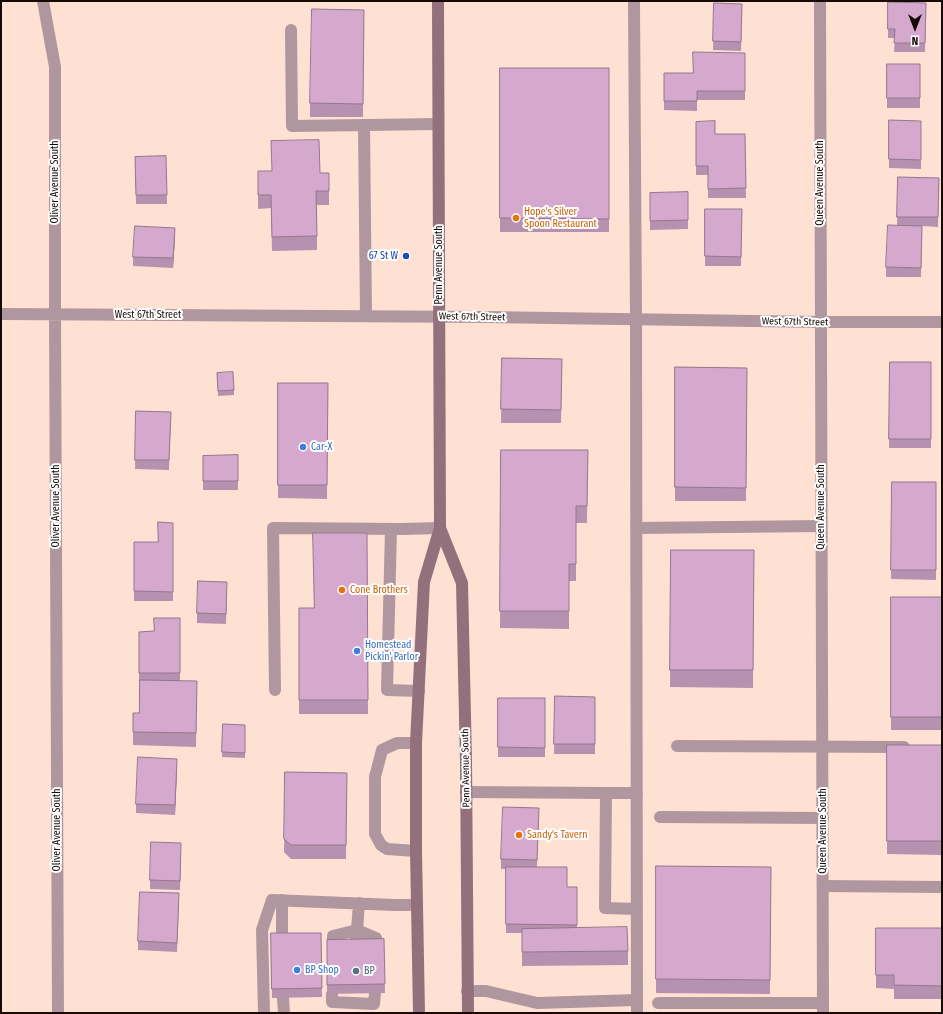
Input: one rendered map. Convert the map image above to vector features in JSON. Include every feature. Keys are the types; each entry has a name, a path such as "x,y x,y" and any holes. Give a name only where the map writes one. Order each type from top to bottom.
{"main road":[{"name":"Penn Avenue South","path":"419,1013 416,743 424,582 440,528 438,1"},
{"name":"Penn Avenue South","path":"440,528 462,583 468,1013"}],"street":[{"name":"Oliver Avenue South","path":"43,1 55,67 58,1013"},
{"path":"634,1 637,1013"},
{"name":"Queen Avenue South","path":"820,1 823,1008"},
{"path":"291,30 292,126 438,124"},
{"path":"364,125 366,316"},
{"name":"West 67th Street","path":"1,314 942,322"},
{"path":"636,528 821,526"},
{"path":"276,690 273,528 440,528"},
{"path":"392,529 387,690 419,691"},
{"path":"416,743 397,743 382,750 375,777 375,834 381,845 387,849 416,851"},
{"path":"677,746 918,747"},
{"path":"466,792 637,793"},
{"path":"606,793 605,908 637,909"},
{"path":"660,817 823,818"},
{"path":"823,886 942,887"},
{"path":"264,1013 262,930 272,900 417,905"},
{"path":"282,900 282,943"},
{"path":"355,949 359,903"},
{"path":"333,949 333,936 357,930 376,938 376,949"},
{"path":"468,991 486,991 538,1003 637,1000"},
{"path":"332,994 332,1002 374,1004 375,993"},
{"path":"283,998 284,1013"},
{"path":"658,1003 823,1008"}],"building":[{"path":"888,2 926,3 925,43 894,43 895,29 888,29"},
{"path":"714,3 742,4 741,42 713,41"},
{"path":"312,9 364,10 363,104 310,103"},
{"path":"693,52 745,53 745,91 697,91 697,101 664,101 664,73 693,73"},
{"path":"887,64 920,64 920,98 887,98"},
{"path":"500,68 609,68 609,219 500,218"},
{"path":"889,120 921,121 921,160 889,159"},
{"path":"715,121 715,134 745,134 746,188 708,189 708,166 696,166 696,122"},
{"path":"319,140 320,173 329,173 329,191 316,191 317,236 272,237 271,195 258,195 258,171 272,171 271,141"},
{"path":"166,156 167,195 136,195 135,157"},
{"path":"898,177 939,178 938,217 897,217"},
{"path":"688,192 688,220 650,221 650,193"},
{"path":"705,209 742,209 741,257 705,256"},
{"path":"888,225 922,226 921,268 886,267"},
{"path":"135,226 175,228 173,258 133,257"},
{"path":"502,358 562,359 561,410 501,409"},
{"path":"890,362 931,362 931,439 889,439"},
{"path":"675,367 747,368 746,488 675,487"},
{"path":"233,372 234,390 218,391 217,373"},
{"name":"Car-X","path":"278,383 328,383 327,485 278,485"},
{"path":"136,411 171,412 169,460 135,460"},
{"path":"501,450 588,450 587,506 576,506 576,564 569,564 569,611 500,611"},
{"path":"238,455 238,481 203,481 203,456"},
{"path":"892,482 936,482 936,570 891,570"},
{"path":"158,522 173,523 173,592 134,591 134,542 158,542"},
{"path":"313,533 367,533 368,700 299,700 299,608 314,608"},
{"path":"671,550 754,550 753,670 670,670"},
{"path":"198,581 227,582 226,614 197,613"},
{"path":"891,597 942,597 942,717 891,717"},
{"path":"154,618 180,618 180,673 139,673 139,632 154,631"},
{"path":"140,680 197,681 196,733 133,732 133,713 139,713"},
{"path":"555,696 595,697 595,744 554,744"},
{"path":"498,698 545,698 545,748 498,747"},
{"path":"223,724 245,725 245,753 222,752"},
{"path":"887,745 942,745 942,841 887,841"},
{"path":"138,757 177,759 175,805 136,804"},
{"path":"285,772 347,773 346,845 291,845 284,839"},
{"path":"503,807 539,808 537,860 501,859"},
{"path":"151,842 181,843 180,881 150,880"},
{"path":"656,866 771,867 770,980 656,979"},
{"path":"506,867 567,867 567,887 577,887 577,925 506,924"},
{"path":"140,892 179,893 177,943 138,941"},
{"path":"627,927 628,951 522,952 522,929"},
{"path":"876,928 942,928 942,986 894,985 894,975 876,975"},
{"name":"BP Shop","path":"271,933 321,933 322,988 272,989"},
{"name":"BP","path":"384,939 385,984 327,985 327,940"}],"place":[{"name":"Hope's Silver Spoon Restaurant","path":"516,218"},
{"name":"67 St W","path":"406,256"},
{"name":"Car-X","path":"303,447"},
{"name":"Cone Brothers","path":"342,590"},
{"name":"Homestead Pickin' Parlor","path":"357,651"},
{"name":"Sandy's Tavern","path":"519,835"},
{"name":"BP Shop","path":"297,970"},
{"name":"BP","path":"356,971"}]}
